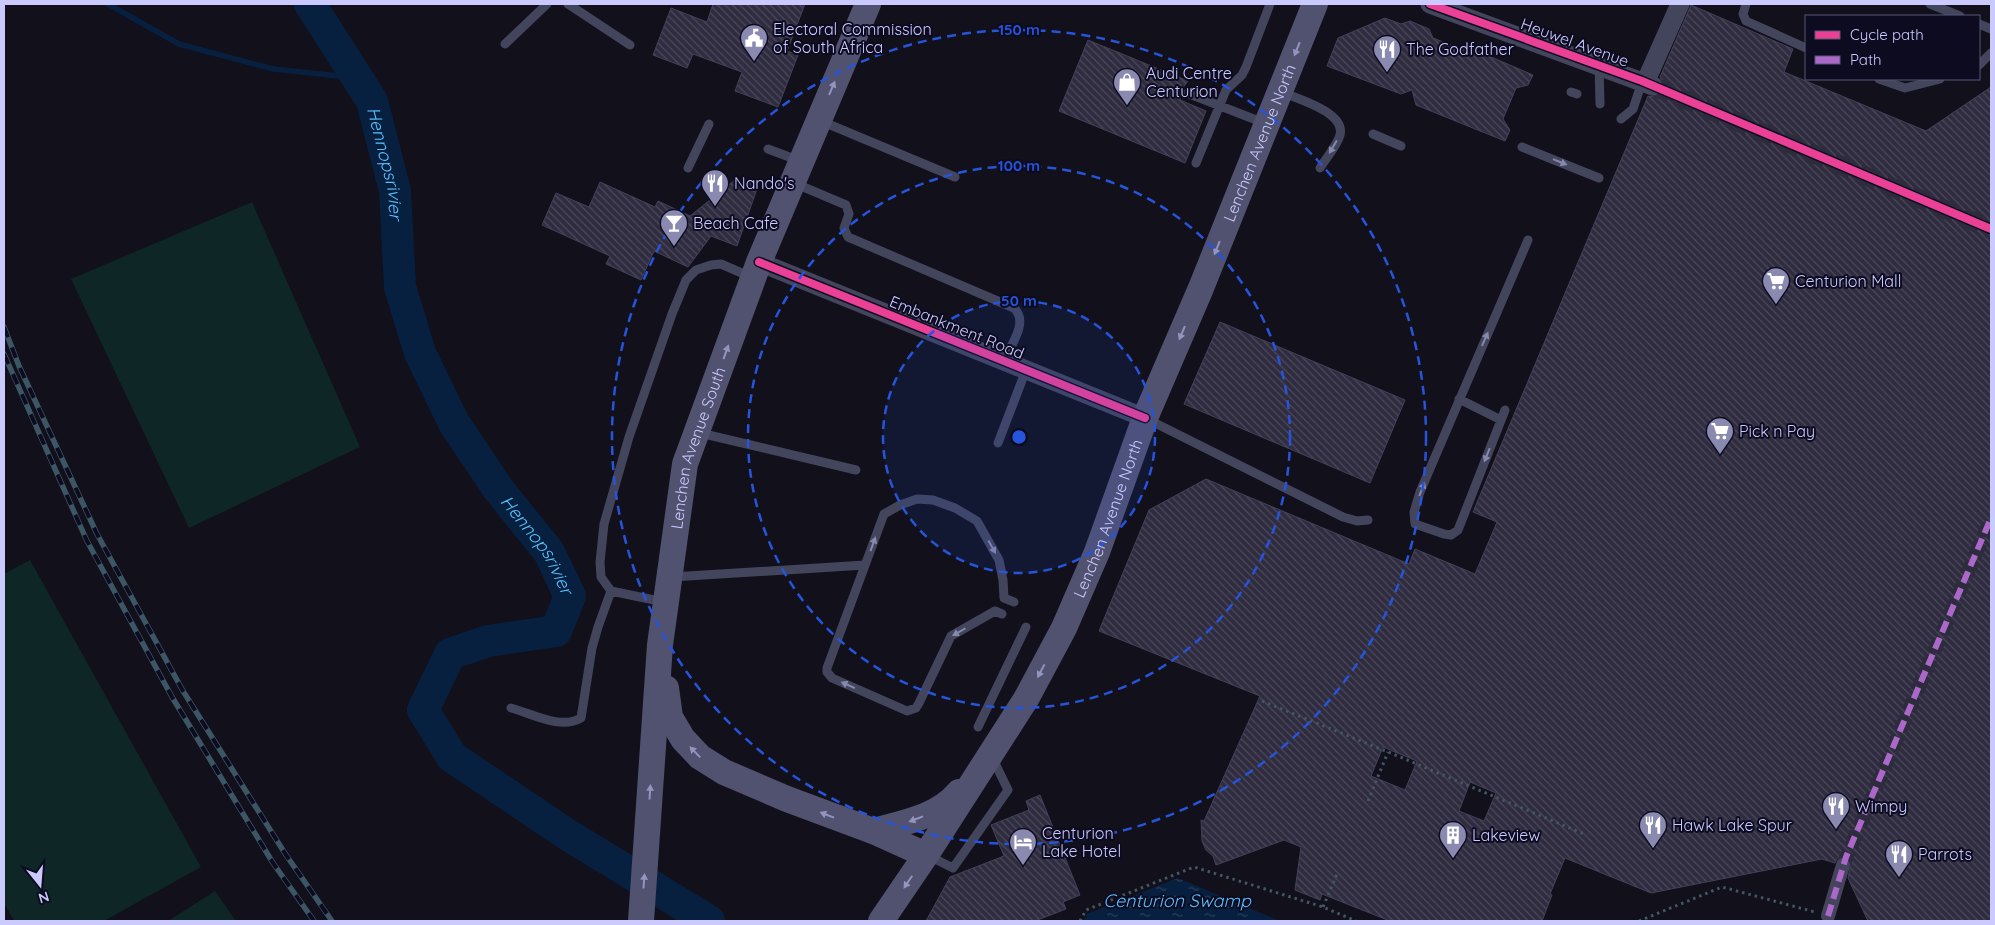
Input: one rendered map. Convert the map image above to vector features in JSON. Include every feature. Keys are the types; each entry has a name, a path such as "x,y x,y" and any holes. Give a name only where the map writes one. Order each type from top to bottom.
{"main road":[{"name":"Lenchen Avenue South","path":"641,921 660,645 685,464 756,270 868,4"},
{"name":"Lenchen Avenue North","path":"881,921 926,855 1029,694 1064,628 1097,552 1145,418 1201,288 1315,4"},
{"path":"660,645 670,717 683,739 700,757 724,772 778,796 873,831 926,855"},
{"path":"873,831 913,821 932,813 952,801 991,754"}],"street":[{"name":"Heuwel Avenue","path":"1430,4 1647,83"},
{"path":"1647,83 1680,4"},
{"name":"Embankment Road","path":"756,270 1004,360 1145,418"},
{"path":"1828,916 1843,865"}],"lane":[{"path":"505,44 547,4"},
{"path":"568,4 630,45"},
{"path":"1196,163 1226,90 1242,75 1246,67 1270,4"},
{"path":"1746,4 1743,14 1746,22 1805,48"},
{"path":"1930,4 1958,15"},
{"path":"1980,65 1991,53"},
{"path":"1599,65 1600,104"},
{"path":"1882,80 1905,88 1936,80"},
{"path":"1621,119 1633,109 1647,83"},
{"path":"1280,91 1331,114 1340,125 1340,136 1320,168"},
{"path":"1187,93 1267,124"},
{"path":"819,120 955,178"},
{"path":"688,168 710,124"},
{"path":"1374,134 1401,146"},
{"path":"1522,148 1599,178"},
{"path":"768,149 797,172 846,205 849,214 844,228 848,237 1014,308 1019,313 1020,323 1004,360"},
{"path":"1505,410 1458,530 1451,535 1415,524 1414,512 1420,492 1528,240"},
{"path":"666,602 611,591 601,577 600,562 604,524 629,437 672,314 686,280 696,270 721,264 756,270"},
{"path":"998,444 1026,369"},
{"path":"1459,399 1502,420"},
{"name":"Embankment Road","path":"1145,418 1343,517 1358,521 1368,520"},
{"path":"697,432 856,470"},
{"path":"1002,614 994,612 951,636 916,708 907,711 832,678 827,672 826,668 884,514 900,505 917,499 934,500 955,508 977,521 999,560 1004,598 1014,602"},
{"path":"670,577 865,564"},
{"path":"511,708 563,724 575,722 581,718 592,648 611,591"},
{"path":"978,727 1026,627"}],"path":[{"path":"1262,701 1584,834"},
{"path":"1368,802 1388,752"},
{"path":"1080,921 1086,910 1194,867 1323,907 1353,921"},
{"path":"1323,907 1337,874"},
{"path":"1639,921 1722,887 1828,916"}],"green space":[{"path":"252,202 360,447 189,528 71,279"},
{"path":"30,560 201,867 104,921 14,921 4,903 4,574"},
{"path":"215,891 236,921 168,921"}],"water":[{"name":"Centurion Swamp","path":"1178,878 1280,921 1083,921 1087,914"}],"building":[{"name":"Electoral Commission of South Africa","path":"713,4 805,4 787,51 798,55 778,107 735,91 742,72 693,54 687,68 653,55 671,8 707,22"},
{"name":"Centurion Mall","path":"1691,5 1793,49 1784,72 1926,131 1991,87 1991,921 1868,921 1848,878 1851,862 1845,857 1837,858 1835,863 1822,859 1651,893 1565,858 1550,894 1552,895 1542,921 1390,921 1322,894 1320,900 1295,890 1301,847 1284,840 1216,865 1213,856 1206,850 1202,841 1201,820 1204,821 1260,696 1099,631 1149,510 1206,479 1409,564 1415,549 1475,574 1497,522 1473,512 1648,96 1655,97 1663,90 1664,84 1660,77","holes":["1383,747 1417,761 1405,790 1371,776","1470,782 1496,793 1484,821 1459,811"]},
{"path":"1385,18 1401,24 1410,21 1429,29 1433,38 1461,49 1468,47 1533,75 1528,85 1516,88 1503,119 1510,130 1505,141 1416,105 1412,90 1401,94 1327,66 1338,38"},
{"name":"Audi Centre Centurion","path":"1088,40 1188,81 1181,90 1180,100 1206,111 1185,163 1059,111"},
{"path":"736,179 758,186 737,246 711,236 688,267 654,251 641,280 606,264 610,256 542,225 556,193 589,207 600,182 655,207 658,201 690,216"},
{"path":"1220,322 1405,400 1370,483 1184,404"},
{"name":"Centurion Lake Hotel","path":"1040,795 1080,895 1063,902 1066,909 1035,921 926,921 950,877 1004,856 991,825 1029,810 1026,801"}],"waterway":[{"path":"108,4 179,44 273,69 358,78"},
{"name":"Hennopsrivier","path":"310,4 372,101 395,191 400,287 420,353 454,423 499,490 549,552 570,596 556,631 488,641 450,654 423,710 452,757 568,835 709,921"}],"tunnel":[{"path":"1653,86 1991,229"},
{"path":"1843,865 1991,518"}],"railway":[{"path":"4,327 19,366 97,534 183,691 286,855 332,921"},
{"path":"4,354 87,541 172,697 273,863 314,921"}],"marked path":[{"path":"1828,916 1846,857 1991,518"}],"cycle path":[{"path":"1430,4 1642,81 1991,229"},
{"path":"759,262 1145,418"}],"place":[{"name":"Electoral Commission of South Africa","path":"754,62"},
{"name":"The Godfather","path":"1387,73"},
{"name":"Audi Centre Centurion","path":"1127,106"},
{"name":"Nando's","path":"715,207"},
{"name":"Beach Cafe","path":"674,247"},
{"name":"Centurion Mall","path":"1776,305"},
{"name":"Pick n Pay","path":"1720,455"},
{"name":"Wimpy","path":"1836,830"},
{"name":"Hawk Lake Spur","path":"1653,849"},
{"name":"Lakeview","path":"1453,859"},
{"name":"Centurion Lake Hotel","path":"1023,866"},
{"name":"Parrots","path":"1899,878"}]}
